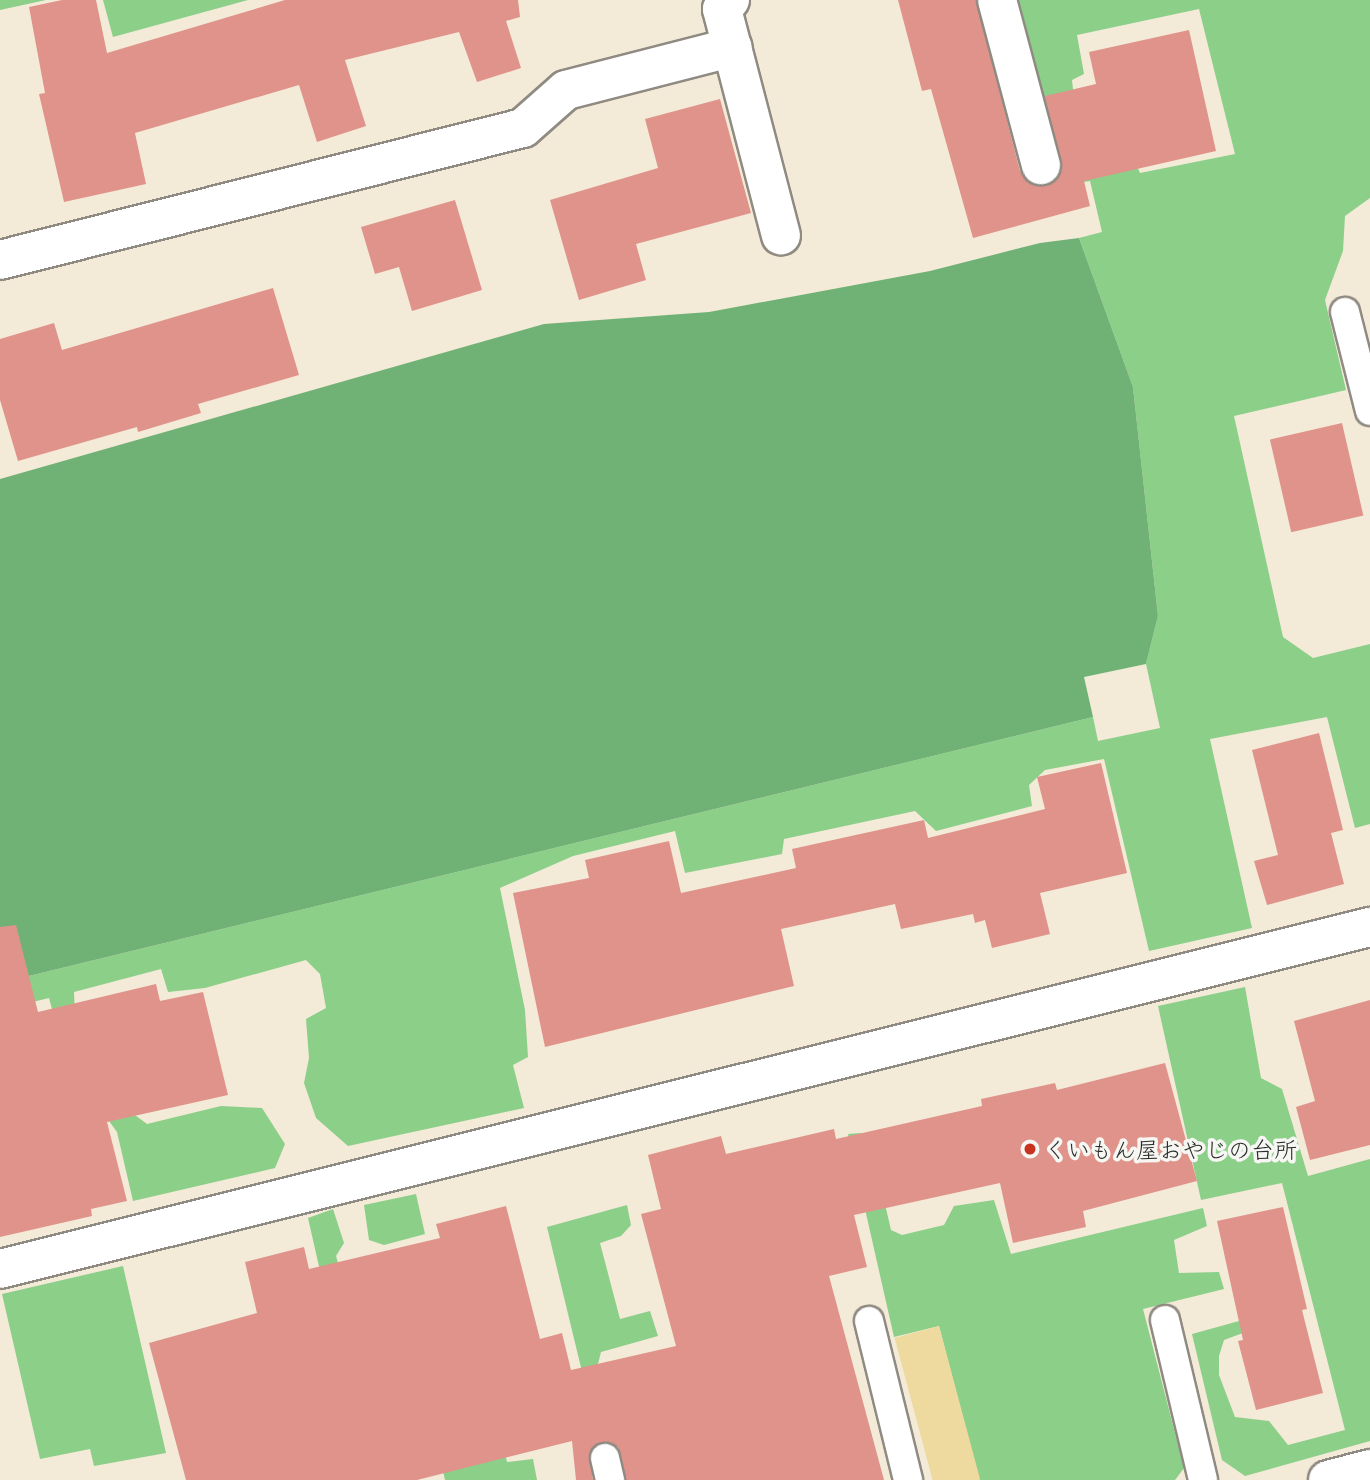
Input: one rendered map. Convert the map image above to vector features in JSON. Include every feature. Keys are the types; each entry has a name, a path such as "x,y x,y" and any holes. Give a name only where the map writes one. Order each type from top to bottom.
{"street":[{"path":"730,0 722,9 781,235"},
{"path":"998,0 1041,165"},
{"path":"0,260 523,128 566,90 733,47"},
{"path":"0,1269 1370,926"},
{"path":"1328,1480 1370,1469"}],"lane":[{"path":"1345,313 1370,411"},
{"path":"1165,1320 1203,1480"},
{"path":"869,1321 908,1480"}],"green space":[{"path":"0,0 46,0 0,10"},
{"path":"103,0 248,0 113,37"},
{"path":"1019,0 1370,0 1370,198 1345,216 1343,251 1325,300 1346,390 1234,416 1283,637 1313,658 1370,644 1370,824 1355,828 1327,717 1210,739 1252,928 1149,951 1104,759 1045,770 1029,785 1032,806 936,831 915,811 784,839 782,854 685,873 675,831 573,856 500,888 525,1010 528,1057 513,1065 524,1108 348,1146 316,1118 304,1083 309,1058 306,1019 326,1008 320,974 306,960 205,988 168,992 161,969 74,992 76,1039 124,1107 147,1124 221,1106 262,1108 285,1144 275,1168 133,1201 117,1132 98,1106 72,1083 49,998 0,1010 0,983 1093,717 1098,741 1160,728 1146,664 1158,616 1133,387 1079,238 1102,232 1090,181 1065,185 1133,157 1140,173 1235,154 1199,9 1077,35 1084,74 1072,80 1076,117 1051,123"},
{"path":"1079,238 1133,387 1158,616 1146,664 1084,677 1093,717 0,983 0,479 544,324 709,312 930,271 1040,243"},
{"path":"1245,987 1261,1078 1282,1089 1308,1176 1370,1159 1370,1441 1245,1476 1222,1460 1192,1334 1250,1318 1251,1330 1224,1340 1219,1356 1219,1375 1235,1417 1269,1421 1288,1445 1345,1430 1282,1183 1201,1200 1158,1006"},
{"path":"861,1133 872,1148 891,1230 902,1235 944,1225 954,1206 994,1200 1011,1254 1203,1208 1207,1226 1174,1240 1179,1273 1219,1272 1224,1289 1143,1309 1184,1468 1175,1480 979,1480 939,1326 894,1337 848,1134"},
{"path":"416,1194 425,1234 384,1245 369,1240 364,1205"},
{"path":"627,1205 631,1225 621,1236 600,1243 620,1319 650,1311 658,1336 601,1352 597,1368 648,1434 600,1446 547,1227"},
{"path":"333,1209 344,1243 336,1256 346,1290 353,1416 308,1218"},
{"path":"123,1266 166,1453 94,1466 90,1449 40,1459 2,1294"},
{"path":"483,1358 507,1462 533,1459 537,1480 445,1480 434,1430"}],"sand":[{"path":"939,1326 980,1480 933,1480 895,1338"}],"building":[{"path":"62,0 96,0 107,53 285,0 518,0 520,17 506,21 521,68 477,82 459,32 345,60 366,126 317,142 299,85 135,133 146,184 64,202 39,94 45,93 29,7"},
{"path":"898,0 976,0 1020,171 1035,186 1047,186 1062,170 1045,96 1096,84 1089,52 1189,30 1216,151 1084,181 1090,206 973,238 931,89 922,91"},
{"path":"720,99 751,213 636,244 646,280 579,300 550,200 658,168 645,119"},
{"path":"455,200 482,290 412,311 399,267 375,274 361,227"},
{"path":"273,288 299,375 198,404 201,413 138,432 137,427 18,461 0,400 0,339 54,323 62,350"},
{"path":"1342,423 1363,516 1291,532 1270,440"},
{"path":"1319,733 1343,830 1331,833 1344,884 1267,905 1254,861 1278,855 1252,750"},
{"path":"1101,763 1127,873 1040,893 1050,934 992,948 985,920 975,923 973,914 901,929 895,904 781,929 794,986 545,1047 513,893 589,878 585,860 669,841 681,893 796,868 792,849 924,820 928,838 1045,809 1037,777"},
{"path":"16,925 38,1012 156,984 160,1001 203,992 228,1095 107,1122 127,1201 91,1209 92,1216 0,1237 0,927"},
{"path":"1370,1000 1370,1145 1310,1160 1296,1107 1315,1101 1294,1021"},
{"path":"1165,1063 1197,1181 1083,1211 1086,1227 1013,1243 1000,1183 854,1215 867,1267 829,1276 884,1480 626,1480 618,1447 602,1442 589,1454 593,1480 576,1480 572,1441 417,1480 186,1480 149,1343 257,1313 245,1262 304,1247 309,1269 440,1238 436,1224 506,1206 540,1339 562,1333 571,1370 676,1346 641,1214 661,1209 648,1155 721,1136 726,1154 834,1129 836,1139 982,1106 981,1099 1055,1083 1057,1090"},
{"path":"1283,1207 1307,1309 1302,1310 1323,1393 1256,1410 1238,1341 1243,1340 1217,1221"}],"place":[{"name":"くいもん屋おやじの台所","path":"1030,1149"}]}
